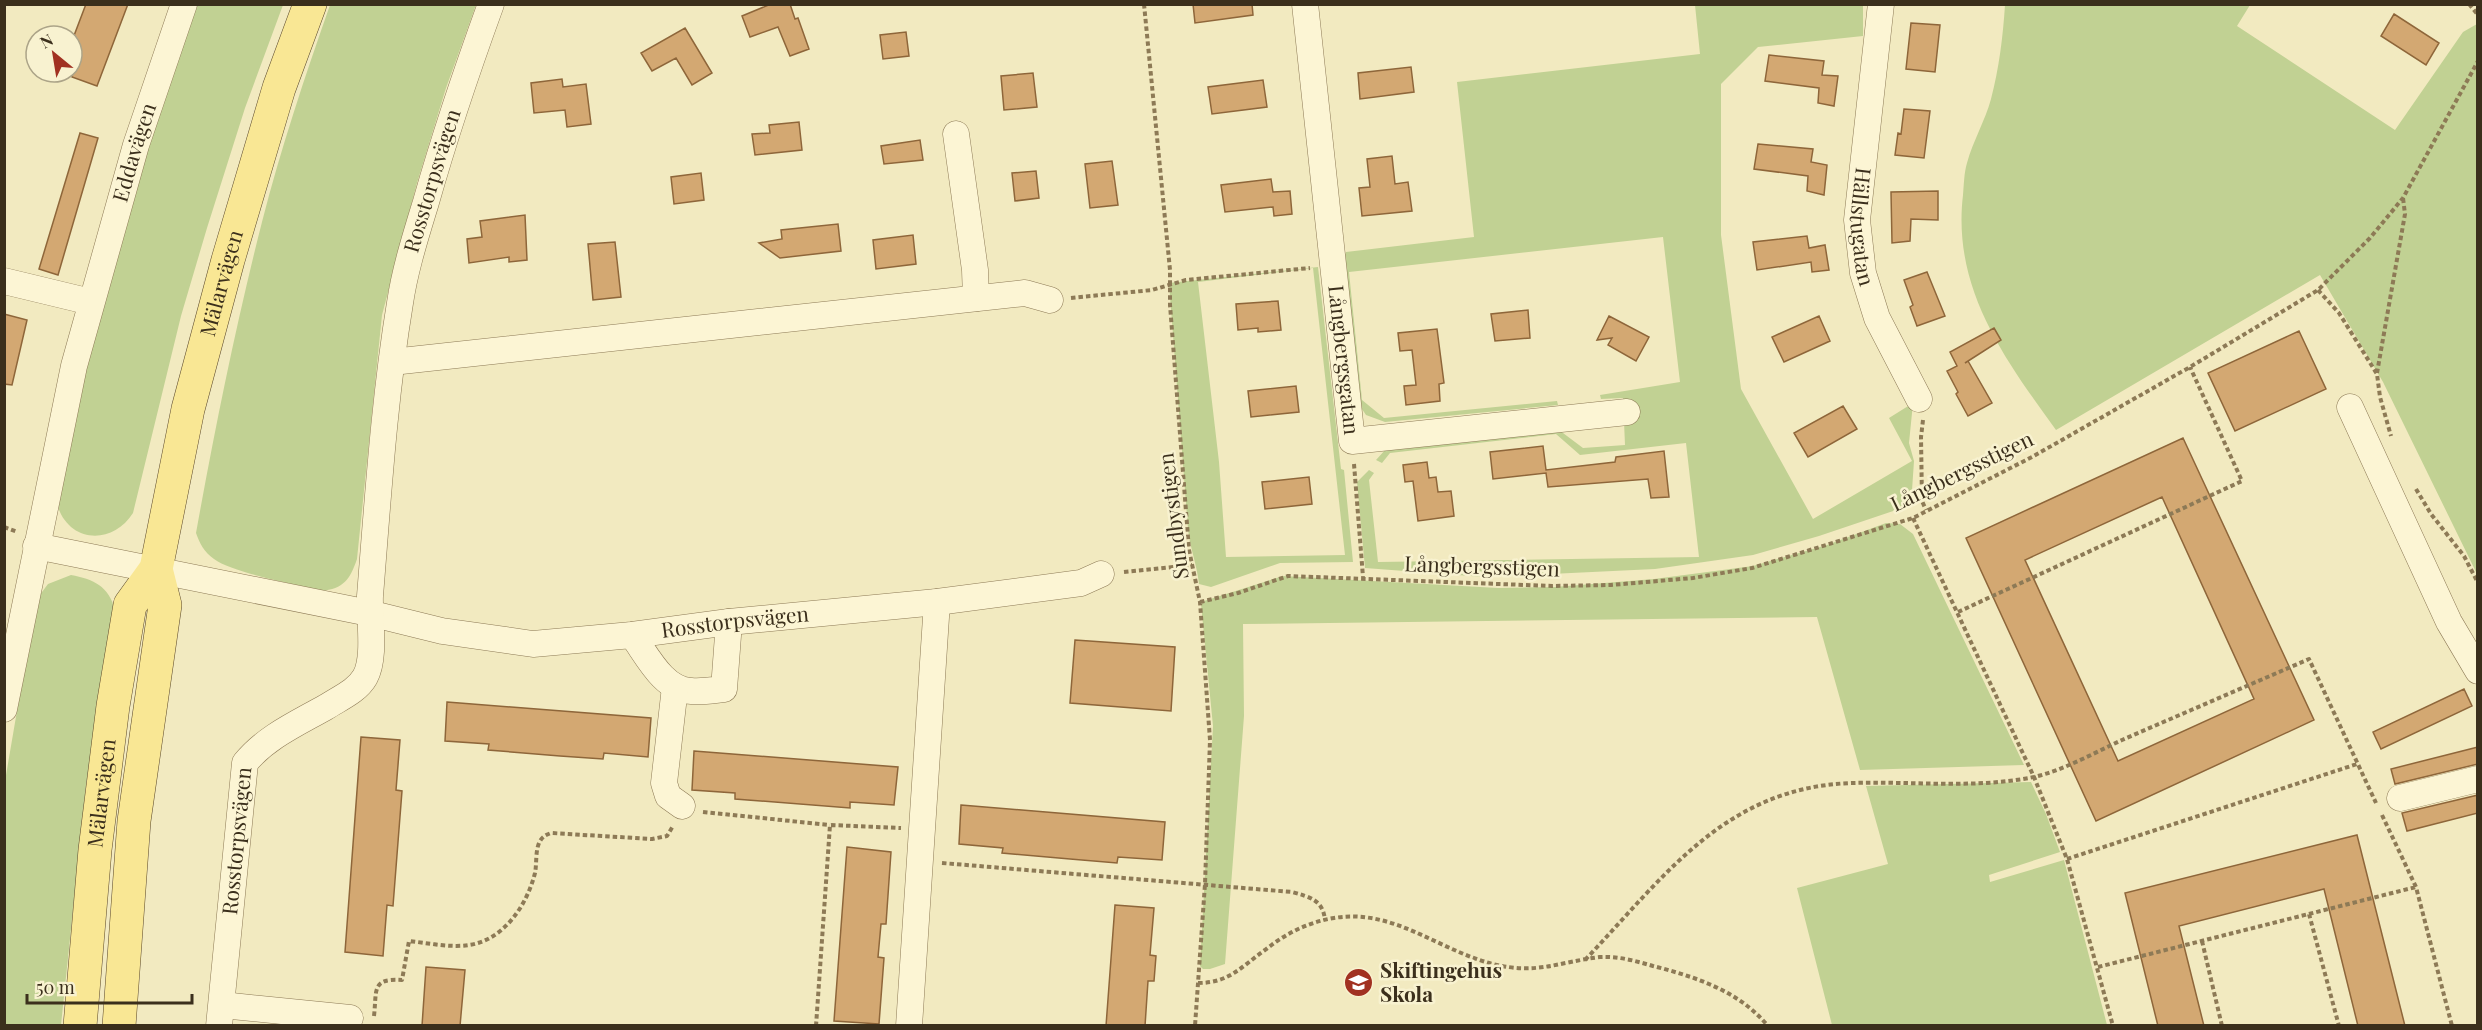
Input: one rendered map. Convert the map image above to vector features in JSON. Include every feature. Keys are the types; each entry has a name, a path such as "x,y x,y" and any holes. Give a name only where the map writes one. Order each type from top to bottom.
{"main road":[{"name":"Mälarvägen","path":"80,1026 95,850 113,706 130,605 156,569 188,409 228,260 279,88 310,4"},
{"name":"Mälarvägen","path":"119,1026 134,822 165,605 156,569"}],"street":[{"name":"Eddavägen","path":"4,709 74,366 136,145 184,4"},
{"name":"Rosstorpsvägen","path":"220,1015 245,763 257,749 273,738 361,684 370,660 369,613 392,362 400,300 452,112 491,4"},
{"name":"Långbergsgatan","path":"1305,4 1352,441 1627,412"},
{"name":"Hällstugatan","path":"1881,4 1857,220 1863,273 1876,318 1919,399"},
{"path":"956,134 975,270 976,298"},
{"path":"4,281 91,302"},
{"path":"392,362 1025,293 1050,300"},
{"path":"2350,407 2448,622 2478,671"},
{"path":"36,546 156,569"},
{"name":"Rosstorpsvägen","path":"156,569 369,613 442,631 533,644 937,602 1081,583 1101,574"},
{"path":"909,1026 937,602"},
{"path":"632,635 664,679 675,687 690,691 724,689 729,622"},
{"path":"675,687 664,783 668,796 682,806"},
{"path":"2400,798 2478,779"},
{"path":"220,1015 362,1019"}],"path":[{"name":"Sundbystigen","path":"1144,4 1170,270 1169,285 1192,565 1200,602 1210,740 1205,884 1195,1026"},
{"path":"2469,4 2477,15"},
{"name":"Långbergsstigen","path":"1200,602 1238,593 1288,576 1364,577 1552,586 1655,583 1752,568 1913,518 2032,457 2190,367 2318,290 2370,238 2403,198 2478,61"},
{"path":"2393,441 2383,408 2377,374 2405,214 2403,198"},
{"path":"1050,300 1152,290 1186,280 1333,265"},
{"path":"2318,290 2339,313 2377,374"},
{"path":"1958,612 2242,482 2190,367"},
{"path":"1919,399 1923,412 1922,501 1926,511"},
{"path":"1352,441 1364,577"},
{"path":"2411,480 2431,514 2464,556 2478,583"},
{"path":"1913,518 2034,777 2067,859 2113,1026"},
{"path":"1101,574 1192,565"},
{"path":"1585,960 1652,885 1694,846 1734,818 1775,798 1823,786 1849,783 1970,783 2034,777 2309,659 2357,764 2403,855 2416,887 2452,1026"},
{"path":"2067,859 2357,764"},
{"path":"362,1019 381,982 386,979 402,980 409,941 471,945 483,941 508,923 523,903 531,887 539,843 545,835 551,833 660,838 671,831 682,806 708,813 830,825 922,830"},
{"path":"816,1026 830,825"},
{"path":"920,861 1205,884 1305,896 1322,905 1325,920"},
{"path":"2098,967 2416,887"},
{"path":"2309,914 2339,1026"},
{"path":"1198,983 1223,980 1283,937 1300,928 1325,920 1351,916 1389,921 1466,956 1506,966 1543,969 1602,957 1632,960 1685,974 1732,995 1750,1008 1768,1026"},
{"path":"2202,941 2222,1026"}],"green space":[{"path":"194,5 283,5 245,108 181,316 133,513 114,531 91,536 80,533 71,526 63,517 57,504 87,358 124,223"},
{"path":"330,5 476,5 446,88 417,183 382,315 357,559 345,582 335,588 321,591 223,564 205,551 196,533 226,376 262,222 294,112"},
{"path":"1695,5 1863,5 1863,36 1758,47 1721,84 1721,235 1741,389 1813,519 1912,461 1889,418 1913,403 1909,443 1914,461 1911,505 1753,555 1655,569 1484,577 1365,568 1357,482 1369,470 1374,473 1369,480 1378,562 1699,557 1686,443 1580,455 1556,434 1390,453 1382,463 1376,460 1386,449 1559,430 1583,448 1625,445 1623,398 1601,399 1600,395 1680,382 1663,237 1349,272 1362,400 1384,418 1557,401 1558,405 1385,422 1366,415 1360,406 1342,264 1346,252 1474,237 1457,82 1700,54"},
{"path":"2005,5 2250,5 2237,26 2395,130 2463,32 2477,24 2477,574 2383,382 2320,275 2056,430 2018,376 1986,320 1974,291 1966,261 1962,229 1965,171 1994,88"},
{"path":"1318,267 1341,469 1344,470 1353,562 1280,563 1211,587 1199,584 1188,529 1169,283","holes":["1313,268 1345,555 1226,557 1219,462 1198,282"]},
{"path":"1886,523 1900,524 1913,534 2024,765 1860,770 1817,617 1243,624 1244,716 1225,964 1210,969 1203,969 1200,966 1213,726 1201,604 1204,601 1283,576 1498,588 1555,587 1654,579 1753,566 1827,545"},
{"path":"71,575 99,585 109,595 115,610 86,785 61,1025 5,1026 5,781 36,600 48,584"},
{"path":"2031,782 2060,852 1989,875 1990,882 2064,860 2107,1025 1832,1025 1797,888 1888,864 1866,786"}],"building":[{"path":"86,4 128,4 97,86 84,81 84,24 78,24"},
{"path":"771,4 790,4 795,19 798,18 809,49 790,56 778,27 750,37 742,16"},
{"path":"1193,4 1252,4 1253,15 1195,23"},
{"path":"2394,14 2439,43 2426,65 2381,36"},
{"path":"1911,23 1940,25 1935,72 1906,69"},
{"path":"685,28 712,73 692,85 676,58 652,71 641,53"},
{"path":"906,32 909,56 883,59 880,35"},
{"path":"1769,55 1824,61 1822,75 1838,76 1834,106 1818,103 1819,88 1765,81"},
{"path":"1411,67 1414,92 1360,99 1358,73"},
{"path":"1033,73 1037,107 1004,110 1001,76"},
{"path":"562,79 563,87 586,84 591,124 567,127 565,110 534,113 531,83"},
{"path":"1263,80 1267,107 1212,114 1208,87"},
{"path":"1904,109 1930,111 1924,158 1895,155 1898,133 1901,134"},
{"path":"799,122 802,150 755,155 752,134 770,133 769,125"},
{"path":"80,133 98,138 58,275 39,269"},
{"path":"920,140 923,160 884,164 881,146"},
{"path":"1758,144 1813,149 1811,162 1827,165 1824,195 1807,191 1808,176 1754,169"},
{"path":"1392,156 1395,184 1408,182 1412,211 1362,216 1359,188 1370,187 1367,159"},
{"path":"1112,161 1118,205 1090,208 1085,164"},
{"path":"1036,171 1039,198 1015,201 1012,173"},
{"path":"701,173 704,200 674,204 671,177"},
{"path":"1271,179 1273,192 1290,191 1292,214 1274,216 1273,207 1225,212 1221,185"},
{"path":"1938,191 1938,220 1911,219 1910,241 1892,243 1891,192"},
{"path":"525,215 527,260 509,262 509,257 469,263 467,239 482,237 480,221"},
{"path":"838,224 841,251 780,258 759,243 782,239 781,230"},
{"path":"913,235 916,264 876,269 873,240"},
{"path":"1807,236 1809,248 1825,245 1829,270 1812,272 1811,262 1757,270 1753,242"},
{"path":"615,242 621,297 593,300 588,244"},
{"path":"1927,272 1945,316 1917,326 1910,307 1913,305 1904,280"},
{"path":"1278,301 1281,330 1258,332 1258,328 1238,330 1236,304"},
{"path":"1528,310 1530,338 1495,341 1491,314"},
{"path":"4,314 27,320 12,385 4,384"},
{"path":"1609,316 1649,337 1636,361 1608,345 1612,338 1597,340"},
{"path":"1819,316 1830,341 1784,362 1772,337"},
{"path":"1994,328 2001,340 1968,361 1992,403 1968,416 1947,371 1957,366 1950,352"},
{"path":"1437,329 1444,383 1439,384 1440,401 1406,405 1404,386 1416,385 1412,350 1400,351 1398,333"},
{"path":"2299,331 2326,389 2235,431 2208,373"},
{"path":"1296,386 1299,412 1251,417 1248,391"},
{"path":"1843,406 1857,429 1808,457 1794,433"},
{"path":"2183,438 2314,720 2096,821 1966,538","holes":["2162,497 2254,699 2118,761 2025,560"]},
{"path":"1543,446 1546,470 1615,462 1616,457 1664,451 1669,497 1651,498 1648,479 1548,487 1546,473 1493,479 1490,452"},
{"path":"1427,462 1429,478 1436,477 1438,492 1451,491 1454,516 1418,521 1413,481 1405,482 1403,465"},
{"path":"1309,477 1312,504 1265,509 1262,482"},
{"path":"1075,640 1175,647 1171,711 1070,703"},
{"path":"2464,689 2472,706 2381,749 2373,732"},
{"path":"447,702 651,718 648,757 604,753 603,759 560,756 488,750 489,744 445,741"},
{"path":"361,737 400,740 396,790 402,791 393,906 387,905 383,956 345,952"},
{"path":"2478,747 2478,764 2395,784 2391,769"},
{"path":"694,751 898,767 894,805 850,802 850,808 735,799 735,793 692,790"},
{"path":"2478,795 2478,813 2407,831 2402,813"},
{"path":"961,805 1165,822 1162,860 1118,857 1117,863 1002,853 1003,848 959,844"},
{"path":"2357,835 2405,1026 2358,1026 2324,889 2179,926 2204,1026 2158,1026 2125,893"},
{"path":"847,847 891,852 886,924 881,924 878,957 884,958 879,1024 834,1021"},
{"path":"1115,905 1154,908 1150,955 1156,956 1154,981 1148,981 1145,1026 1106,1026"},
{"path":"426,967 465,970 460,1026 422,1026"}],"place":[{"name":"Skiftingehus Skola","path":"1359,983"}]}
